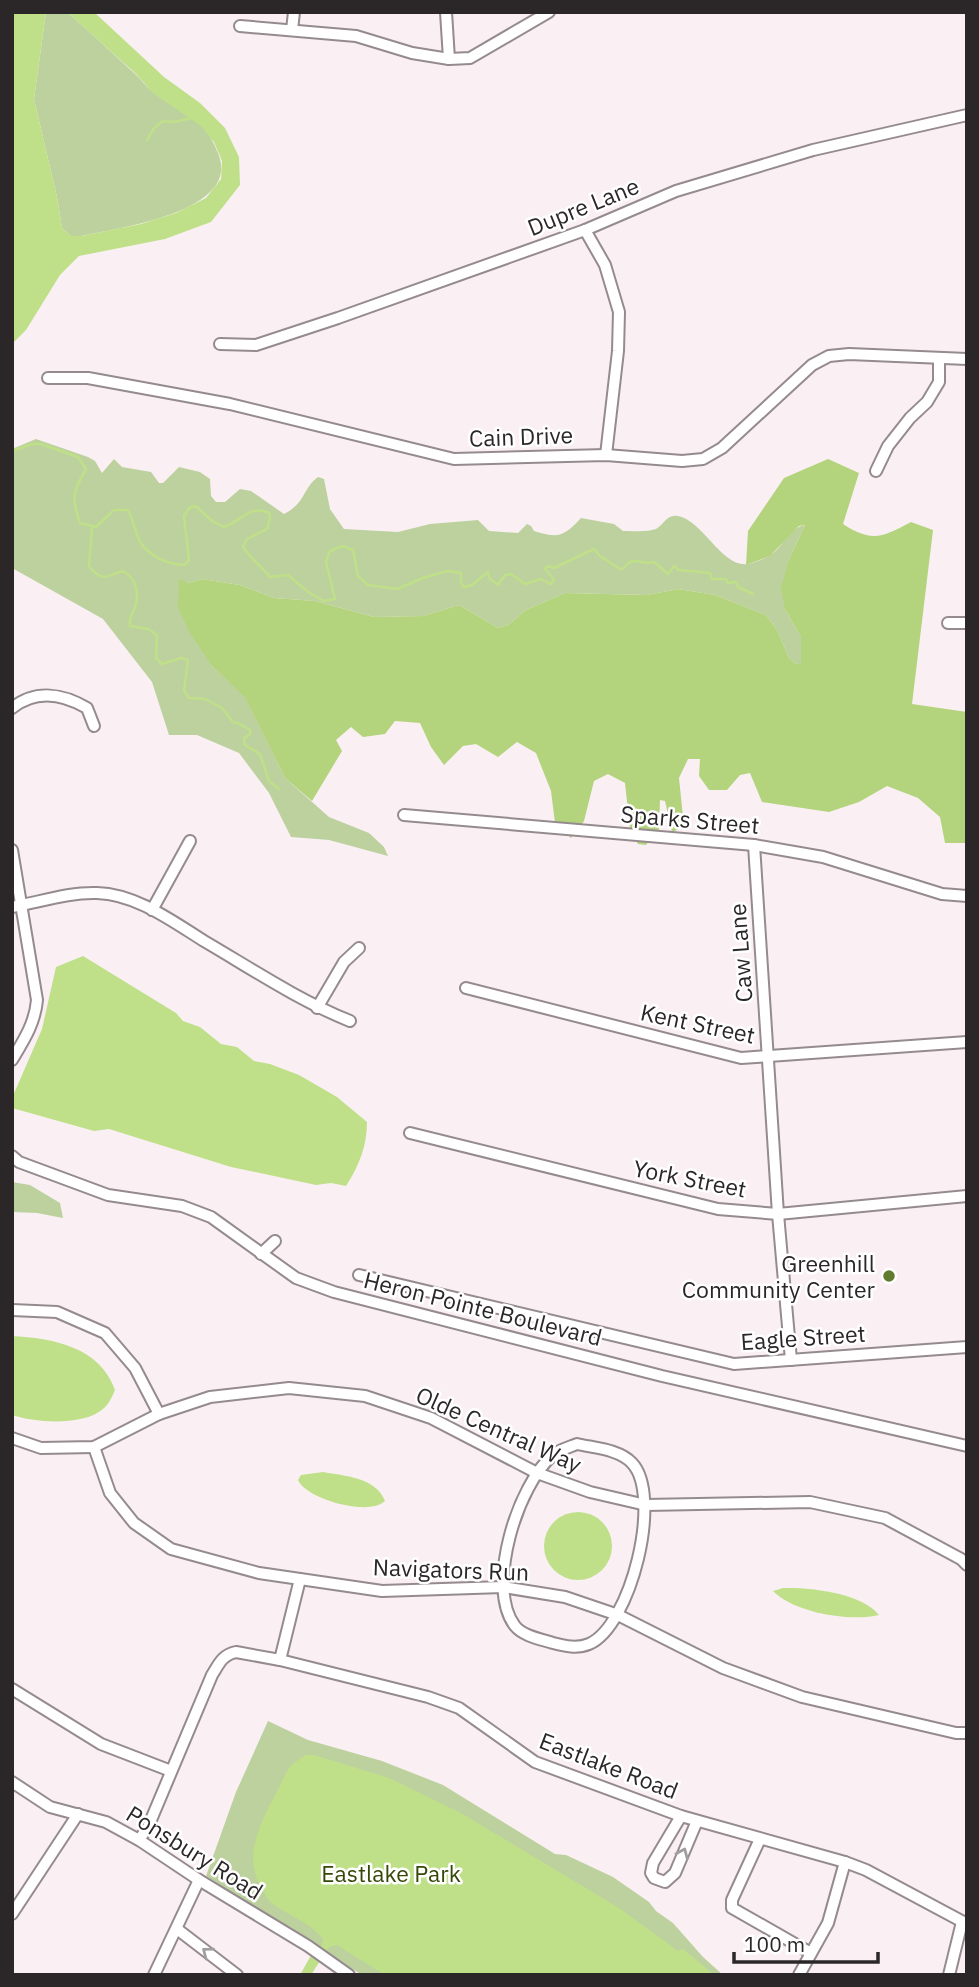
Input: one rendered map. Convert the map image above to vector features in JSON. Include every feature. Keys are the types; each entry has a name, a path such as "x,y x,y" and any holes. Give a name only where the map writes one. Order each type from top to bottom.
{"street":[{"path":"292,30 294,12"},
{"path":"446,12 449,59"},
{"path":"240,26 356,36 412,53 449,59 470,58 549,12"},
{"name":"Dupre Lane","path":"219,344 264,343 585,230 676,191 813,150 967,115"},
{"path":"585,230 605,265 619,312 618,351 606,455"},
{"name":"Cain Drive","path":"48,378 88,378 230,404 454,459 606,455 682,461 703,459 722,448 812,365 829,356 849,354 967,359"},
{"path":"876,471 888,446 927,402 939,382 939,358"},
{"path":"948,623 967,623"},
{"path":"12,708 32,697 57,695 87,708 94,726"},
{"name":"Sparks Street","path":"404,816 754,845 823,857 942,894 967,897"},
{"path":"152,910 190,841"},
{"name":"Caw Lane","path":"754,845 778,1214 791,1360"},
{"path":"12,849 16,906 36,985 37,1000 30,1030 12,1060"},
{"path":"16,906 79,893 99,892 122,897 152,910 317,1008 350,1021"},
{"path":"317,1008 344,962 359,948"},
{"name":"Kent Street","path":"466,988 741,1058 967,1042"},
{"name":"York Street","path":"410,1133 719,1209 778,1214 967,1196"},
{"name":"Heron Pointe Boulevard","path":"12,1156 19,1163 108,1195 182,1206 211,1217 296,1278 334,1292 662,1376 967,1446"},
{"path":"261,1254 275,1241"},
{"name":"Eagle Street","path":"359,1275 734,1364 967,1347"},
{"path":"12,1310 57,1312 105,1333 135,1368 159,1414"},
{"name":"Olde Central Way","path":"12,1438 41,1448 93,1447 159,1414 210,1397 289,1388 365,1396 431,1418 537,1473 590,1492 646,1505 810,1502 885,1518 961,1559 967,1565"},
{"path":"577,1444 608,1450 630,1461 641,1476 646,1505 639,1555 618,1615 606,1632 589,1644 570,1647 532,1637 516,1628 507,1612 503,1587 505,1561 521,1502 537,1473 554,1453 577,1444"},
{"name":"Navigators Run","path":"93,1447 110,1493 134,1523 171,1549 259,1573 382,1591 503,1587 565,1597 618,1615 723,1668 803,1697 956,1733 967,1733"},
{"path":"280,1660 300,1579"},
{"name":"Eastlake Road","path":"171,1771 217,1667 228,1654 236,1652 280,1660 452,1705 535,1762 681,1816 845,1862 866,1870 964,1923"},
{"path":"12,1689 100,1744 171,1771 148,1827 139,1839"},
{"name":"Ponsbury Road","path":"12,1782 50,1807 106,1822 139,1839 199,1880 310,1947 349,1975"},
{"path":"12,1914 78,1814"},
{"path":"681,1816 653,1863 651,1873 659,1880 666,1881 675,1873 697,1821"},
{"path":"760,1839 732,1900 732,1908 811,1954"},
{"path":"799,1975 828,1923 845,1862"},
{"path":"154,1975 199,1880"},
{"path":"949,1975 964,1923"},
{"path":"177,1929 237,1975"}],"green space":[{"path":"46,12 67,12 150,90 202,126 218,153 221,173 212,190 195,203 173,214 147,222 81,236 71,236 62,228 34,99"},
{"path":"36,439 88,457 95,461 102,473 114,459 122,467 151,472 159,483 163,483 179,467 200,472 210,479 211,496 216,502 225,502 240,489 251,491 284,514 300,501 318,477 324,479 330,509 344,529 398,532 430,524 478,520 489,531 518,533 527,524 534,531 555,535 570,529 581,518 614,524 623,531 649,531 659,527 668,518 678,516 696,526 730,559 739,564 749,564 769,556 790,534 805,525 789,559 785,609 801,637 802,664 796,664 789,658 777,630 766,615 715,595 678,589 647,595 565,593 526,610 508,625 498,628 459,605 423,616 374,617 315,601 274,598 240,585 202,579 188,583 212,666 245,696 285,778 329,817 369,833 384,847 388,856 329,840 291,837 269,793 239,753 197,735 169,735 152,682 103,619 12,568 12,449"},
{"path":"12,1182 30,1185 60,1203 63,1218 12,1212"},
{"name":"Eastlake Park","path":"268,1721 308,1740 382,1761 443,1785 555,1854 566,1855 613,1877 673,1923 723,1975 362,1975 206,1876 236,1792"}],"shaded area":[{"path":"12,12 46,12 34,99 62,228 71,236 141,224 176,213 206,198 221,179 222,161 214,142 201,126 153,93 136,74 67,12 94,12 164,77 200,103 225,128 239,157 240,185 211,222 165,239 79,256 60,275 26,330 12,344"},
{"path":"828,459 859,473 843,524 870,536 885,534 911,522 933,530 912,704 967,712 967,843 945,843 940,817 918,798 887,786 859,802 829,812 762,802 750,773 740,775 727,790 709,790 699,776 700,759 688,759 679,778 684,827 672,832 665,801 660,800 659,829 646,845 638,844 630,829 625,783 608,774 594,781 584,821 571,838 555,823 551,791 536,753 517,742 498,757 476,744 463,746 444,765 431,747 420,723 395,721 385,734 363,737 351,727 336,740 342,751 312,801 285,778 245,697 212,666 190,633 178,608 179,579 188,583 202,579 240,585 274,598 315,601 374,617 423,616 459,605 498,628 508,625 526,610 565,593 647,595 678,589 715,595 766,615 777,630 789,658 796,664 801,664 801,637 785,609 781,589 789,559 805,525 799,526 770,556 746,565 748,531 784,478"},
{"path":"83,956 176,1013 183,1021 200,1027 221,1044 237,1047 254,1061 299,1075 337,1097 367,1122 361,1156 346,1186 331,1183 316,1185 231,1167 109,1129 94,1131 12,1108 12,1098 42,1029 56,967"},
{"path":"12,1336 59,1343 87,1355 108,1375 115,1390 109,1403 95,1414 72,1420 33,1420 12,1415"},
{"path":"323,1472 367,1482 381,1493 385,1501 366,1507 338,1504 313,1494 298,1480 301,1475"},
{"path":"578,1512 591,1515 602,1522 609,1533 612,1546 609,1559 602,1570 591,1577 578,1580 565,1577 554,1570 547,1559 544,1546 547,1533 554,1522 565,1515"},
{"path":"783,1588 835,1593 861,1601 879,1615 839,1616 808,1610 782,1599 773,1591"},
{"name":"Eastlake Park","path":"306,1755 314,1755 389,1778 461,1813 619,1908 678,1951 683,1949 714,1975 385,1975 337,1945 329,1947 311,1975 300,1975 310,1957 322,1945 323,1939 307,1924 270,1901 255,1873 253,1859 259,1830 285,1775 291,1765"}],"waterway":[{"path":"147,140 154,128 163,121 175,122 191,118"},
{"path":"12,451 32,444 41,444 78,457 86,469 75,495 75,507 80,523 96,527 114,510 128,510 145,549 171,563 185,565 189,560 184,516 189,508 196,506 212,521 224,527 250,512 269,513 267,529 247,539 243,547 270,577 288,575 324,601 335,599 326,561 330,551 342,546 353,550 358,576 368,585 397,589 447,571 461,573 464,587 472,585 488,572 490,579 498,585 505,575 511,574 525,584 541,579 551,584 554,579 545,569 548,566 554,568 594,549 620,569 634,561 654,562 668,574 674,566 679,570 710,573 712,579 736,582 738,587 753,594"},
{"path":"92,528 89,566 102,577 123,571 131,577 135,585 137,599 130,626 148,629 157,635 156,658 162,664 181,658 188,660 184,691 189,698 205,699 222,708 234,723 250,730 250,734 244,738 245,745 260,754 269,781 279,789"}],"place":[{"name":"Greenhill Community Center","path":"889,1276"}]}
